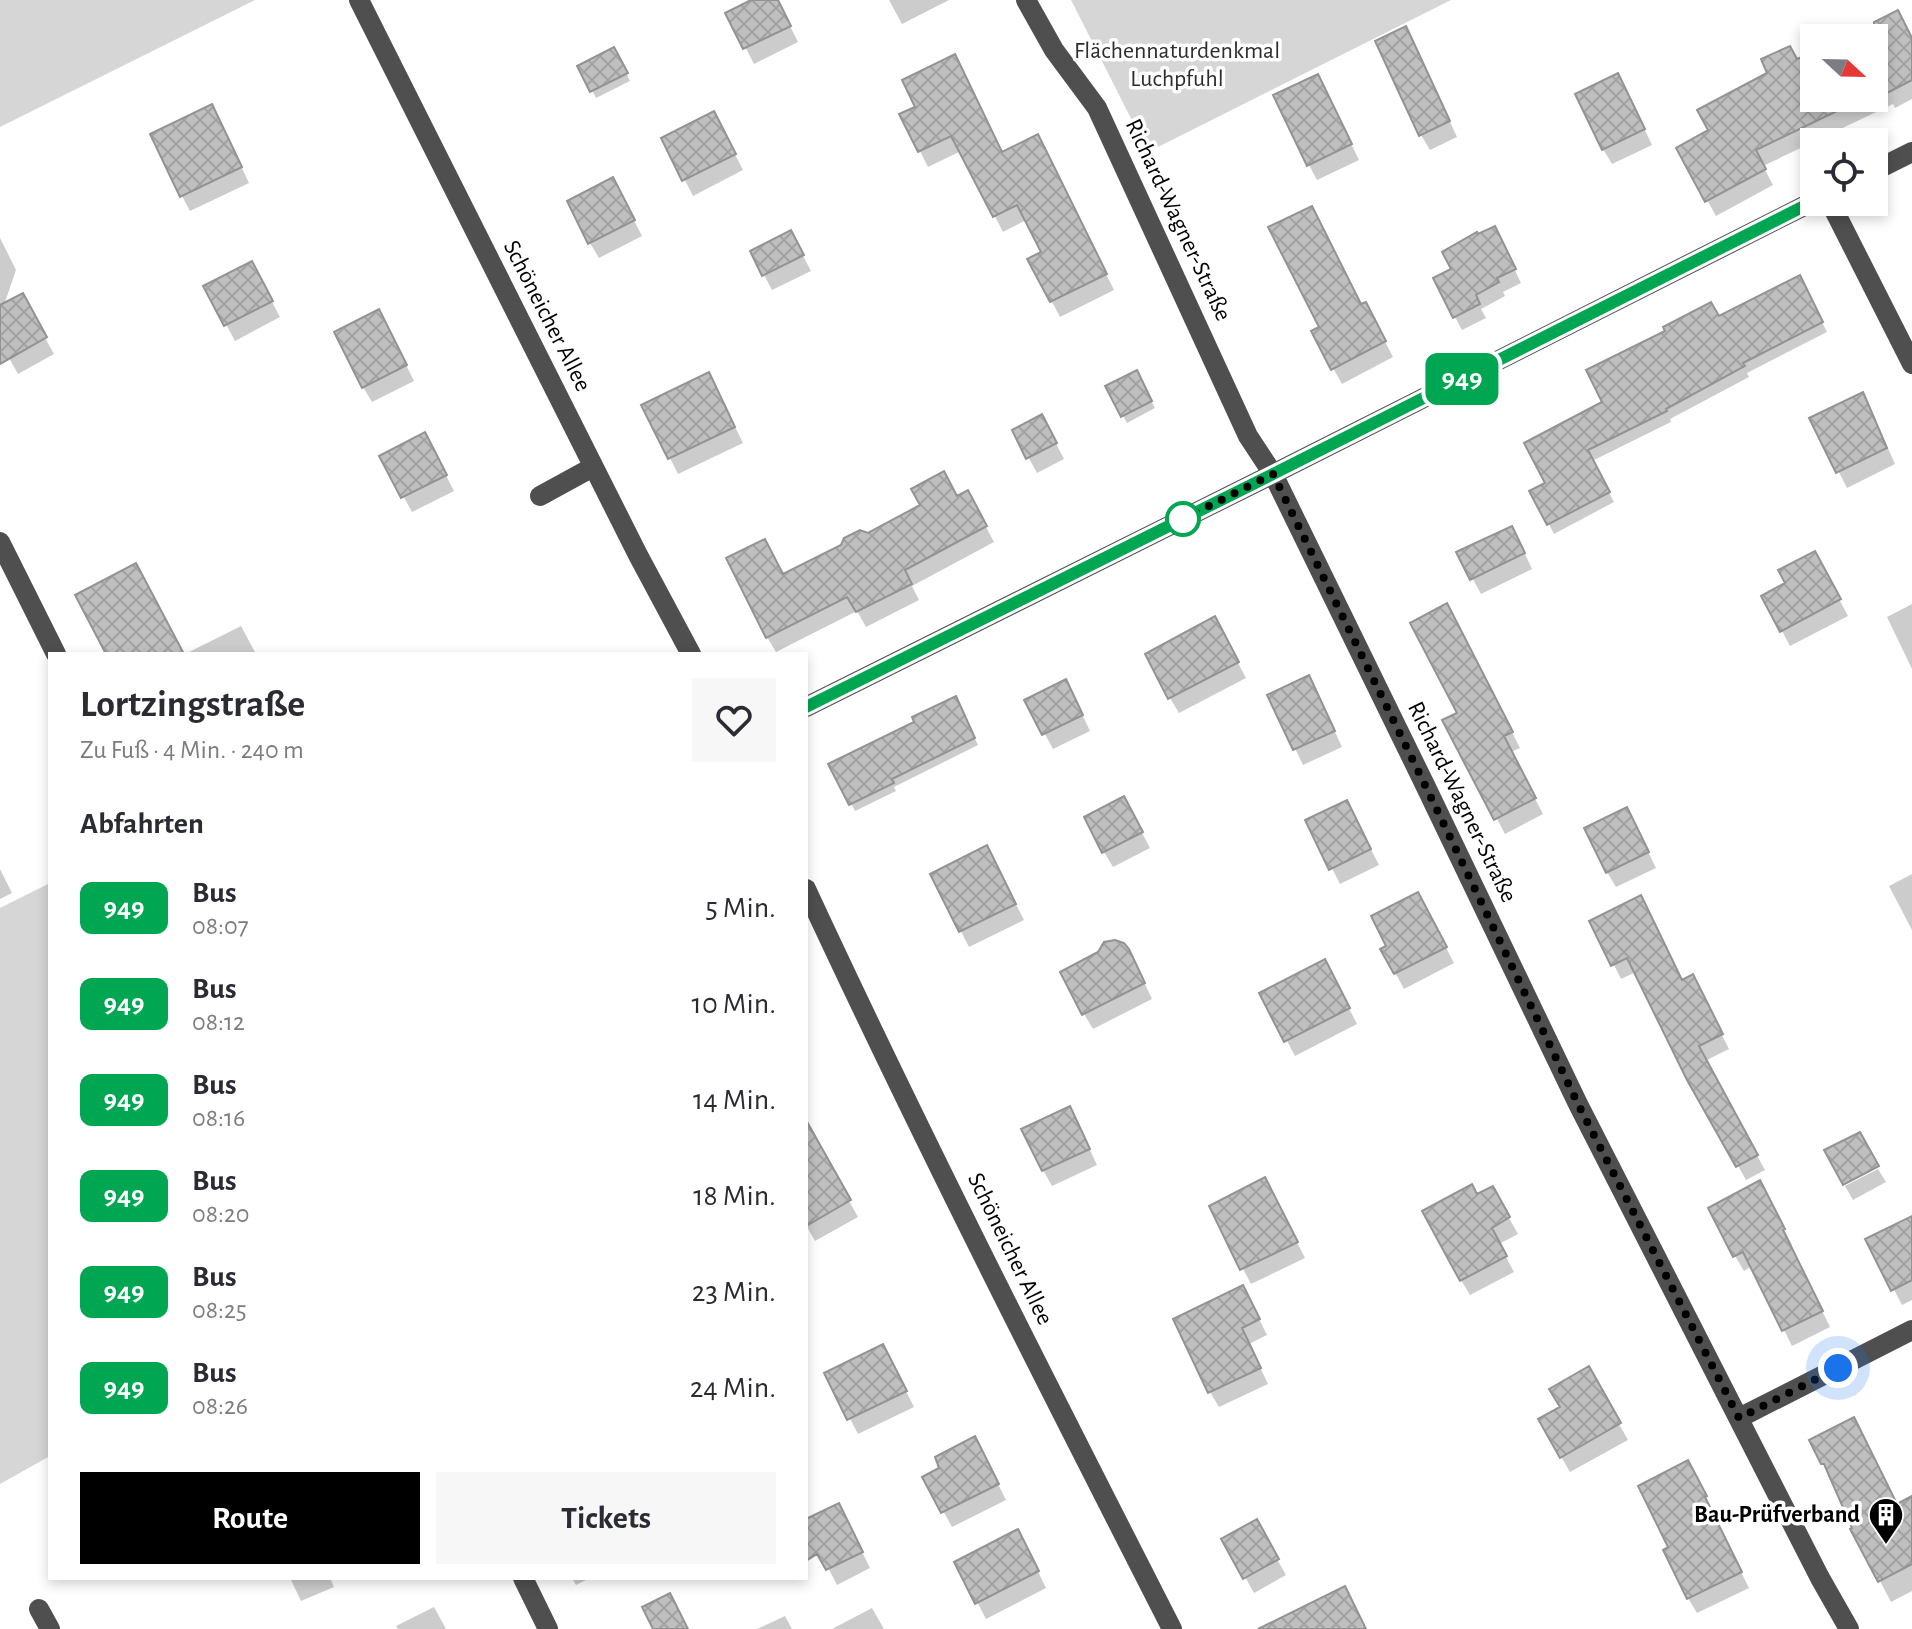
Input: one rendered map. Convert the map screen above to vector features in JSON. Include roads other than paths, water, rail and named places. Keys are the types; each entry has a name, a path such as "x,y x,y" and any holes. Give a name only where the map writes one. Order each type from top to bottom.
{"street":[{"name":"Schöneicher Allee","path":"359,0 593,467 690,652"},
{"name":"Richard-Wagner-Straße","path":"1026,0 1054,50 1097,108 1248,436 1273,474 1559,1065 1820,1578 1849,1629"},
{"path":"1888,164 1912,152"},
{"path":"808,706 1800,208"},
{"path":"1837,216 1912,364"},
{"path":"540,496 593,467"},
{"path":"0,542 55,652"},
{"name":"Schöneicher Allee","path":"808,893 1020,1331 1172,1629"},
{"path":"1739,1418 1912,1330"},
{"path":"524,1580 548,1629"},
{"path":"39,1609 50,1629"}],"place":[{"name":"Bau-Prüfverband","path":"1886,1546"}],"park label":[{"name":"Flächennaturdenkmal Luchpfuhl","path":"1177,65"}]}
